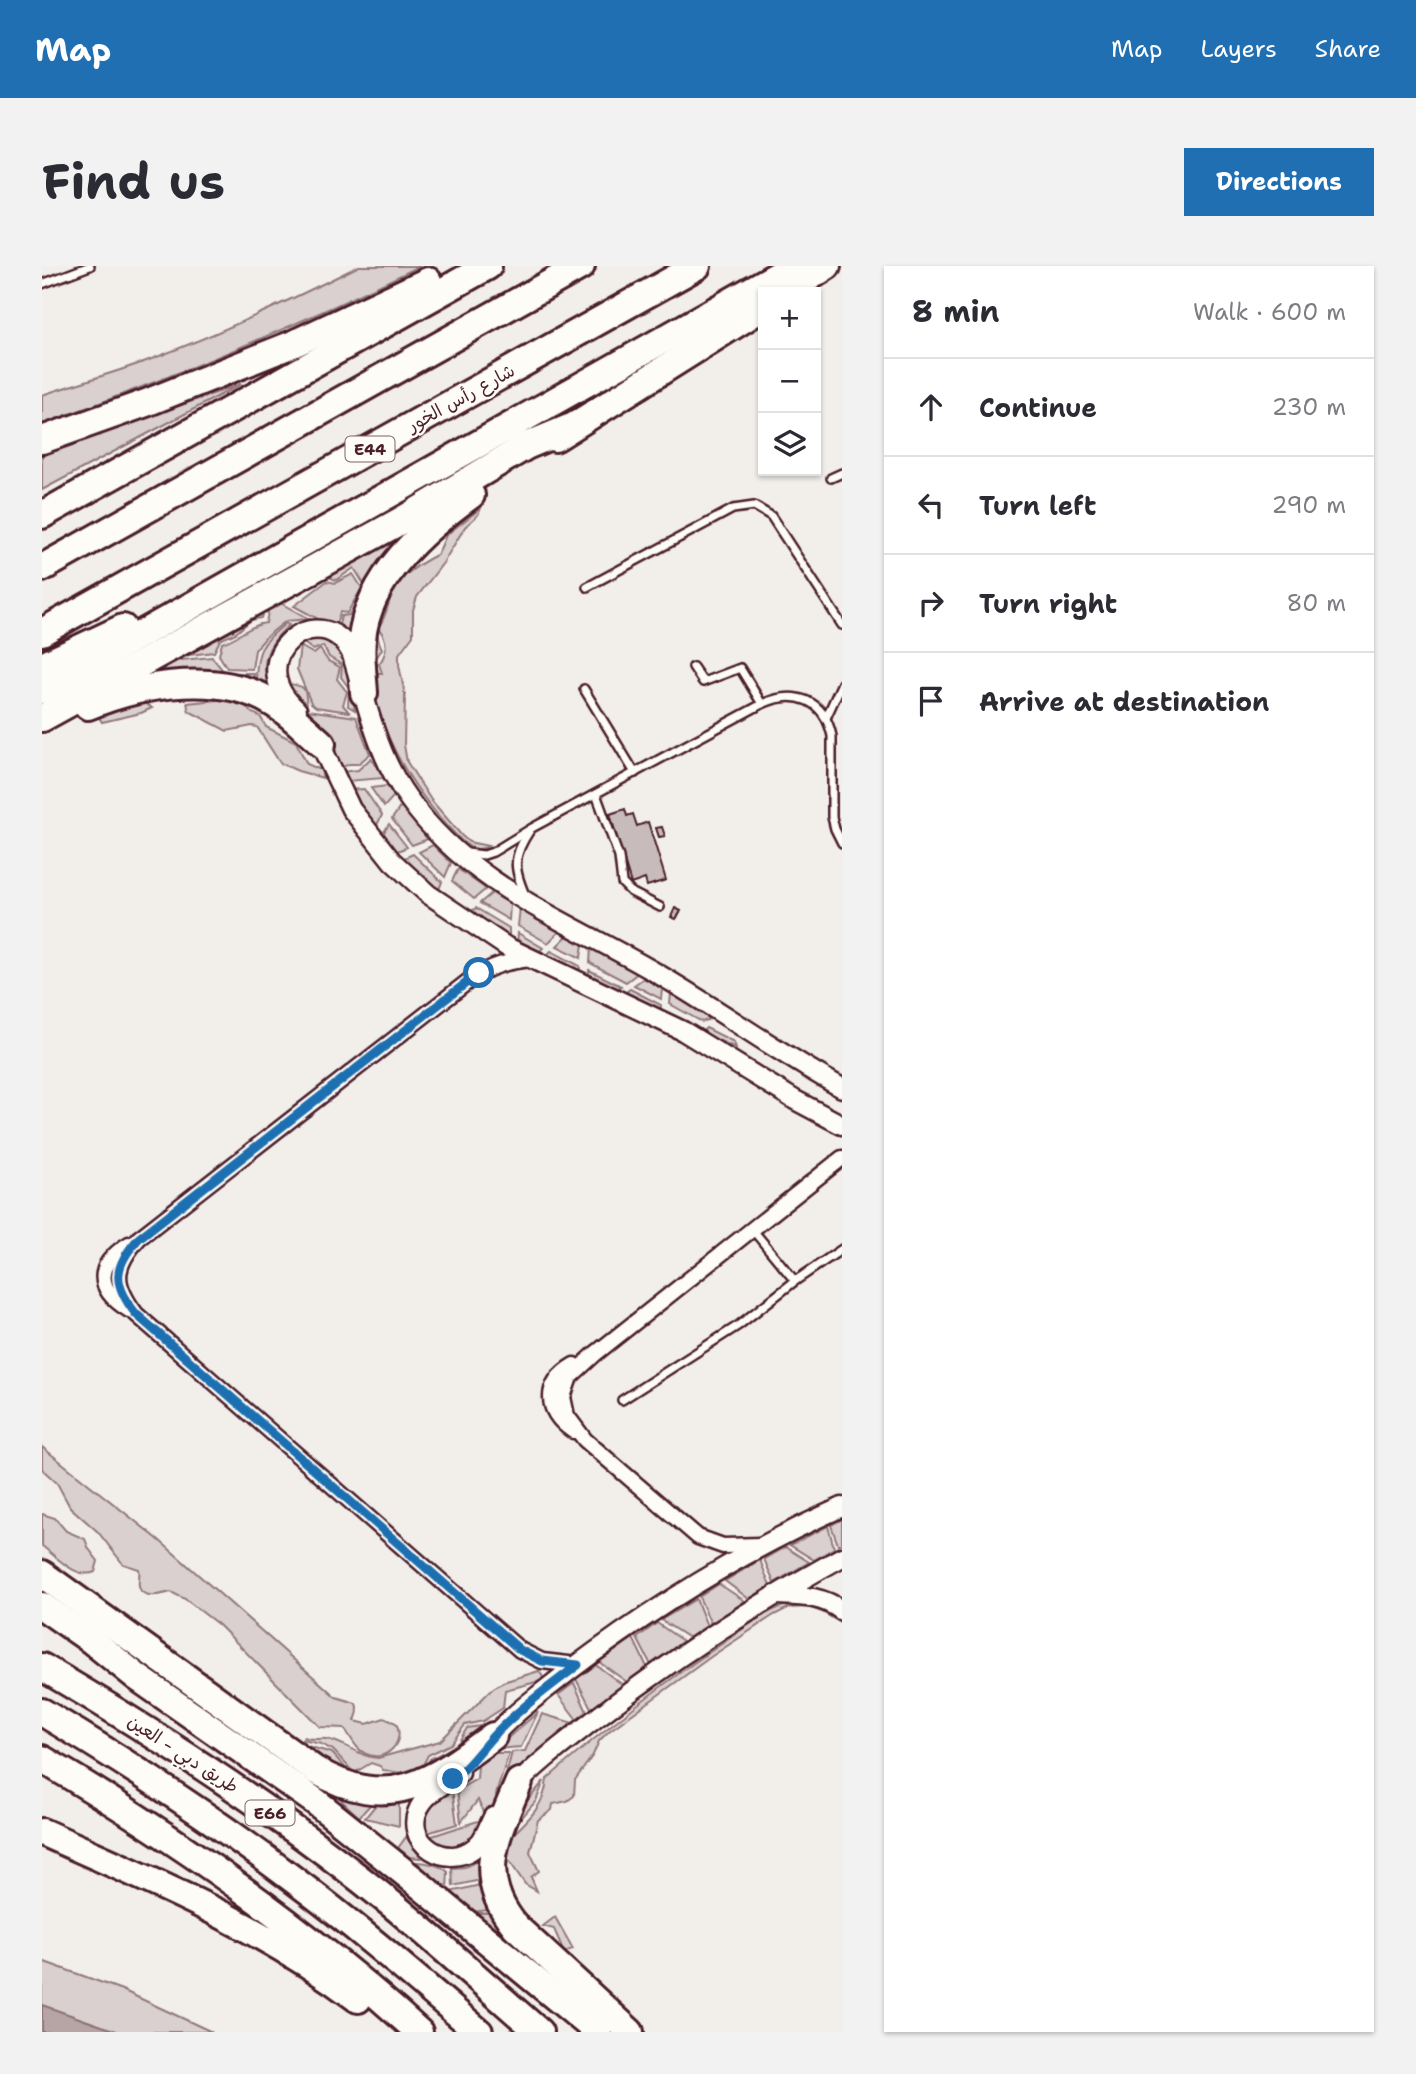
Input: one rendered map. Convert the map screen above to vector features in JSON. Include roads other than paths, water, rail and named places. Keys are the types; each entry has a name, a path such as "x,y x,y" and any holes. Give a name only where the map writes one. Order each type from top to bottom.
{"highway":[{"path":"42,440 159,398 293,344 461,266"},
{"path":"42,514 488,266"},
{"path":"42,568 581,266"},
{"name":"شارع رأس الخور","path":"42,632 697,266"},
{"path":"42,690 794,266"},
{"path":"794,287 827,266"},
{"path":"364,693 361,654 365,622 378,592 397,562 424,533 455,507 569,428 758,310"},
{"path":"42,718 404,519 514,452 569,428"},
{"path":"42,666 188,596 273,550 330,529"},
{"path":"42,727 96,703 127,694 183,685 220,685 250,692 278,705 321,744"},
{"path":"42,1574 314,1770 346,1785 380,1790 415,1786 451,1767 493,1737"},
{"path":"42,1606 316,1802 598,2032"},
{"path":"42,1623 137,1676"},
{"name":"طريق دبي - العين","path":"42,1667 123,1714 211,1771 309,1840 394,1906 539,2032"},
{"name":"E66","path":"42,1712 204,1815 290,1877 390,1956 479,2032"},
{"path":"42,1759 100,1793 229,1880 365,1984 419,2032"},
{"path":"519,1782 494,1845 492,1857 493,1883 501,1906 516,1927 630,2032"},
{"path":"42,1832 190,1898 242,1925 348,1992 401,2032"}],"street":[{"path":"842,1088 651,970 529,904 479,871 449,845 420,814 398,782 381,747 349,649 333,634 319,630 303,632 283,647 276,662 280,690 306,720 321,744 351,809 392,861 428,894 507,947 683,1031 795,1100 842,1125"},
{"path":"531,959 501,963 479,973 139,1238 124,1257 118,1277 123,1297 136,1314 520,1650 542,1661 578,1665"},
{"path":"766,1544 736,1548 698,1537 585,1440 567,1416 563,1397 570,1377 595,1354 842,1158"},
{"path":"842,1507 766,1544 711,1575 643,1618 540,1694 493,1737 468,1767 422,1802 416,1823 419,1838 429,1849 443,1856 451,1857 468,1852 481,1841 500,1805 519,1782 576,1734 665,1666 775,1595 842,1557"},
{"path":"775,1595 815,1597 842,1611"}],"lane":[{"path":"42,284 90,266"},
{"path":"831,478 842,473"},
{"path":"587,587 733,509 754,506 771,516 842,625"},
{"path":"693,667 704,682 740,668 762,704"},
{"path":"826,718 842,683"},
{"path":"584,689 635,773"},
{"path":"449,845 465,852 484,855 493,852 532,828 780,696 798,697 814,704 826,718 832,736 835,829 842,843"},
{"path":"596,794 619,857 622,883 631,892 660,907"},
{"path":"832,799 842,800"},
{"path":"529,904 515,861 517,852 532,828"},
{"path":"751,1229 795,1281"},
{"path":"622,1400 739,1325 795,1281 842,1249"}]}
